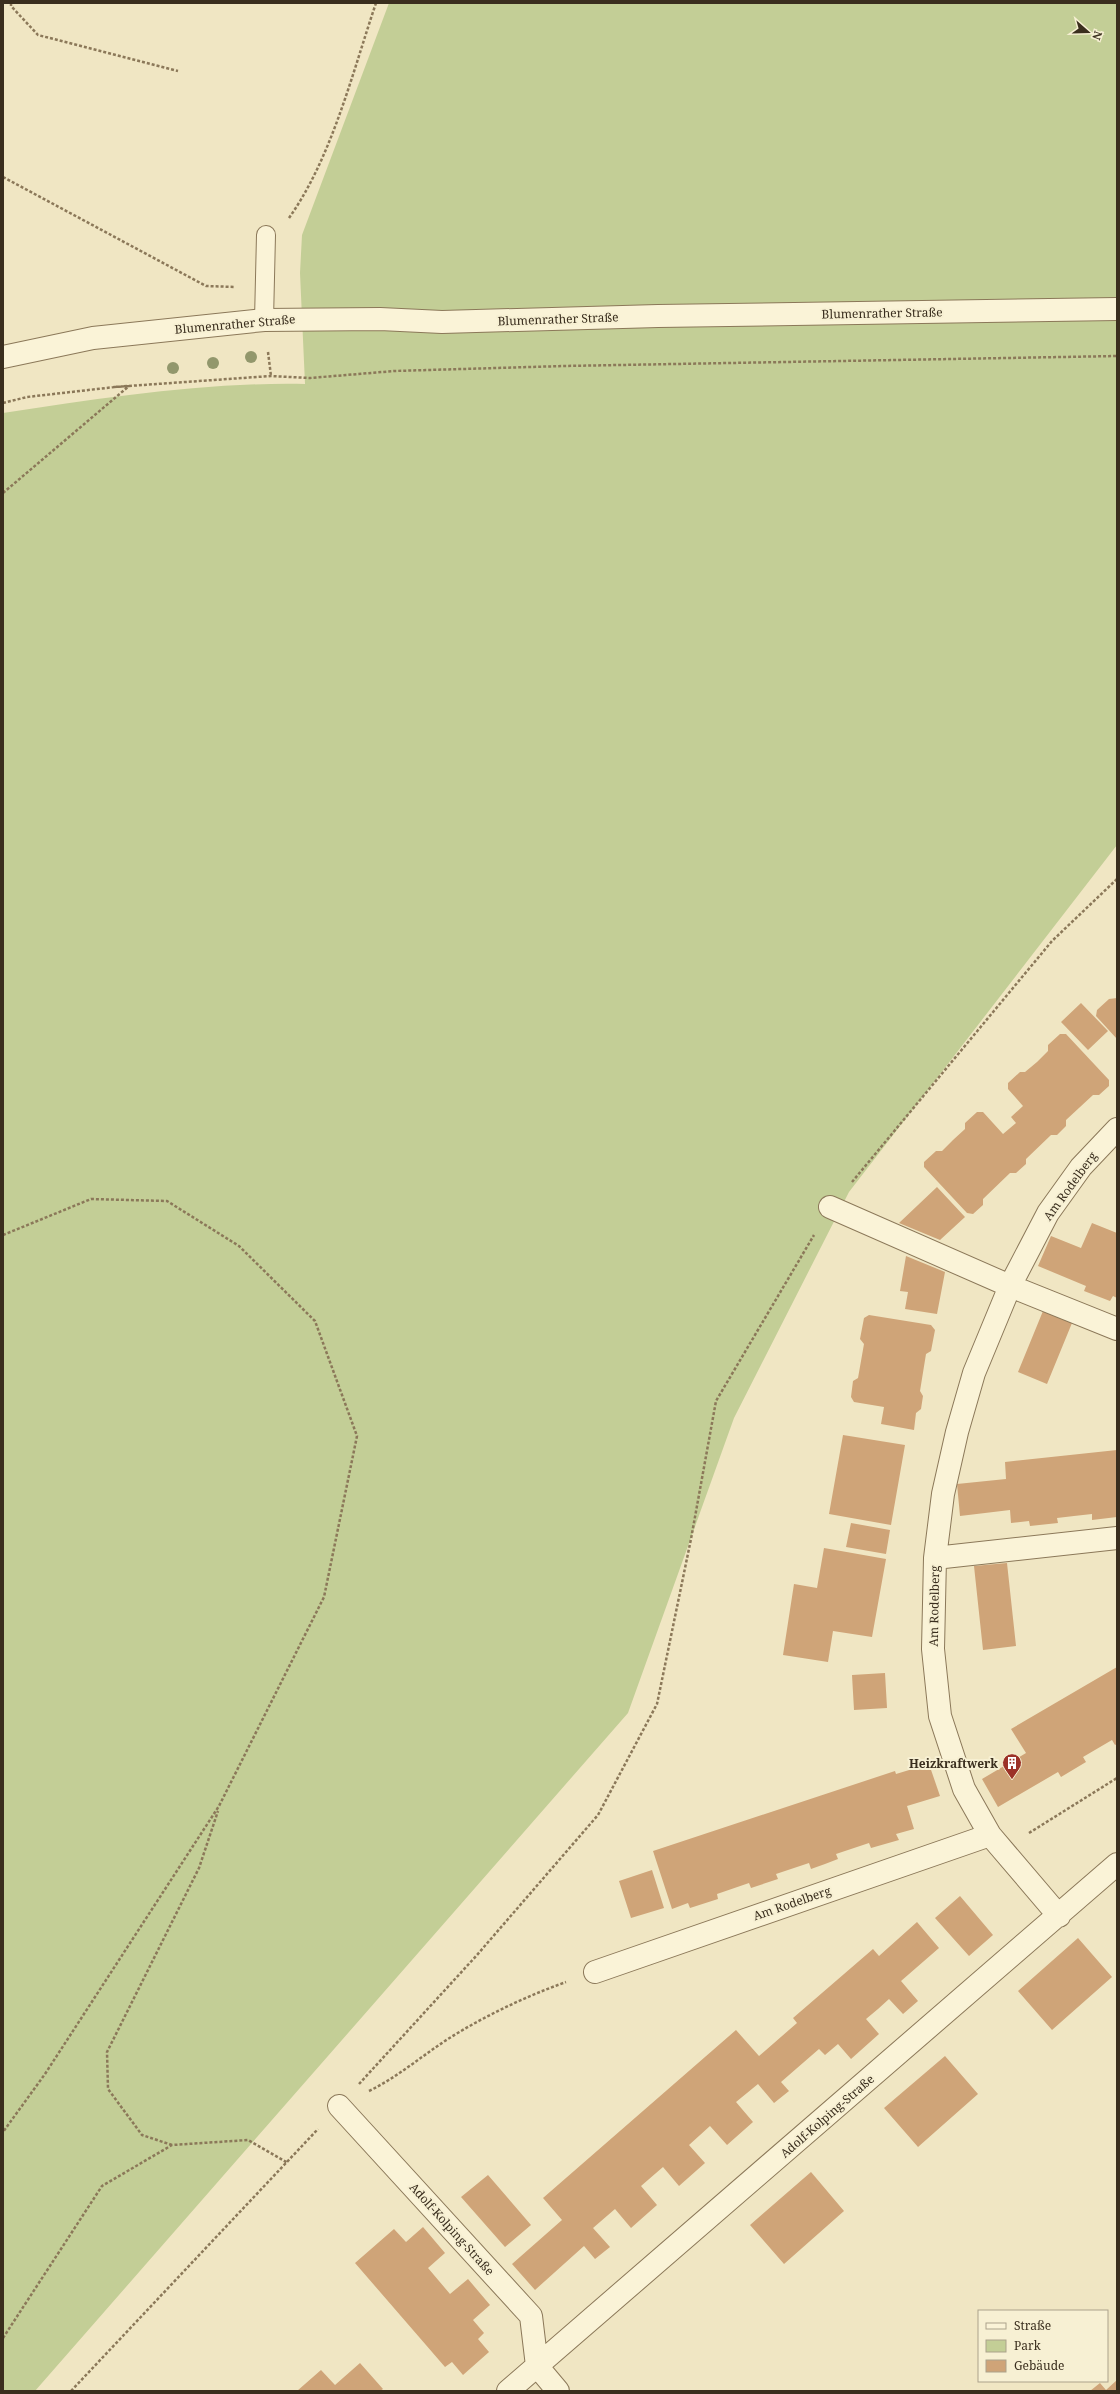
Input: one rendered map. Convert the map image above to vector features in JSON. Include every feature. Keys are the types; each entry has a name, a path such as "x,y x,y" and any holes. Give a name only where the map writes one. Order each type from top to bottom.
{"street":[{"name":"Blumenrather Straße","path":"3,357 93,338 264,320 380,318 442,322 658,316 1117,310"},
{"name":"Am Rodelberg","path":"1059,1916 996,1842 964,1789 940,1716 933,1649 935,1558 943,1494 957,1432 974,1373 1010,1286 1048,1213 1081,1167 1116,1131"},
{"path":"830,1207 1010,1286 1117,1329"},
{"name":"Am Rodelberg","path":"935,1558 1117,1538"},
{"name":"Am Rodelberg","path":"595,1972 996,1842"},
{"name":"Adolf-Kolping-Straße","path":"508,2391 1059,1916 1117,1864"},
{"name":"Adolf-Kolping-Straße","path":"338,2106 531,2316 537,2366"},
{"path":"537,2366 558,2391"}],"lane":[{"path":"264,320 266,243"}],"path":[{"path":"11,3 11,6 38,35 178,71"},
{"path":"266,243 305,195 311,182 328,144 376,3"},
{"path":"3,177 206,286 265,287"},
{"path":"130,386 114,387 271,376 310,378 394,371 557,366 1117,356"},
{"path":"3,403 27,397 130,386"},
{"path":"3,493 130,386"},
{"path":"71,2391 169,2284 288,2163 338,2106 477,1955 598,1815 657,1704 691,1539 716,1401 830,1207 1052,941 1117,878"},
{"path":"3,1235 91,1199 168,1201 239,1246 315,1321 357,1436 324,1597 219,1806 49,2067 3,2132"},
{"path":"996,1842 1117,1778"},
{"path":"219,1806 199,1868 107,2052 108,2089 142,2135 172,2145 248,2140 288,2163"},
{"path":"338,2106 390,2081 455,2035 519,1999 595,1972"},
{"path":"3,2338 102,2186 172,2145"}],"green space":[{"path":"389,3 1117,3 1117,845 849,1192 734,1418 628,1713 35,2391 3,2391 3,413 191,388 267,384 305,384 300,273 302,235"}],"building":[{"path":"1117,998 1117,1039 1096,1016 1097,1010 1109,999"},
{"path":"1081,1003 1108,1031 1088,1050 1061,1022"},
{"path":"1060,1034 1066,1034 1109,1080 1109,1086 1099,1095 1093,1095 1066,1120 1066,1126 1057,1135 1051,1135 1026,1159 1026,1164 1016,1173 1010,1173 983,1199 983,1205 973,1214 967,1213 924,1167 924,1162 936,1151 942,1151 965,1129 965,1123 977,1112 983,1112 1003,1134 1016,1123 1011,1117 1023,1106 1008,1089 1008,1083 1020,1072 1025,1072 1037,1062 1048,1051 1048,1045"},
{"path":"937,1187 965,1217 940,1240 899,1223"},
{"path":"1092,1223 1117,1233 1117,1298 1113,1296 1110,1301 1084,1291 1086,1286 1038,1266 1051,1236 1081,1248"},
{"path":"906,1256 945,1272 937,1314 905,1309 908,1292 900,1291"},
{"path":"1043,1311 1072,1323 1047,1384 1018,1372"},
{"path":"869,1315 931,1325 935,1330 931,1351 926,1354 920,1391 923,1396 921,1409 916,1413 914,1430 881,1424 884,1407 854,1402 851,1397 853,1381 858,1378 864,1344 860,1339 864,1318"},
{"path":"843,1435 905,1445 891,1525 829,1514"},
{"path":"1117,1450 1117,1517 1092,1520 1092,1514 1057,1518 1058,1523 1030,1526 1029,1521 1011,1523 1010,1510 960,1516 957,1484 1006,1479 1005,1462"},
{"path":"851,1523 890,1530 886,1554 846,1547"},
{"path":"824,1548 886,1559 872,1637 833,1631 828,1662 783,1655 794,1584 817,1588"},
{"path":"1007,1563 1016,1646 983,1650 974,1566"},
{"path":"1117,1667 1117,1744 1115,1745 1112,1740 1083,1757 1086,1762 1061,1777 1058,1772 998,1807 982,1779 1026,1753 1011,1729"},
{"path":"885,1673 887,1708 854,1710 852,1675"},
{"path":"929,1764 940,1796 907,1806 914,1829 896,1834 899,1840 871,1848 869,1843 836,1854 838,1859 811,1869 809,1863 776,1874 778,1879 751,1888 749,1883 717,1894 718,1899 690,1908 688,1903 672,1909 653,1851 895,1771 896,1774"},
{"path":"652,1870 664,1908 631,1918 619,1881"},
{"path":"960,1896 993,1935 969,1956 935,1918"},
{"path":"917,1922 939,1948 901,1981 918,2001 903,2014 889,1999 866,2019 879,2034 851,2059 838,2044 825,2055 819,2049 781,2082 789,2091 774,2103 758,2084 736,2102 753,2122 727,2145 710,2126 689,2145 705,2163 679,2186 663,2167 641,2186 657,2205 631,2228 615,2209 593,2228 610,2247 595,2259 584,2246 535,2290 512,2264 562,2220 543,2198 736,2030 759,2056 797,2023 793,2018 873,1949 879,1956"},
{"path":"1078,1938 1112,1977 1052,2030 1018,1991"},
{"path":"945,2056 978,2094 918,2147 884,2108"},
{"path":"811,2172 844,2211 784,2264 750,2225"},
{"path":"488,2175 531,2225 505,2247 461,2197"},
{"path":"423,2227 445,2253 428,2268 450,2294 468,2279 490,2305 473,2320 484,2333 478,2339 489,2352 463,2375 452,2362 445,2367 355,2263 394,2229 406,2242"},
{"path":"360,2363 383,2389 380,2391 297,2391 321,2370 335,2385"},
{"path":"1117,2380 1117,2391 1090,2391 1100,2383 1106,2390"}],"place":[{"name":"Heizkraftwerk","path":"1012,1780"}]}
